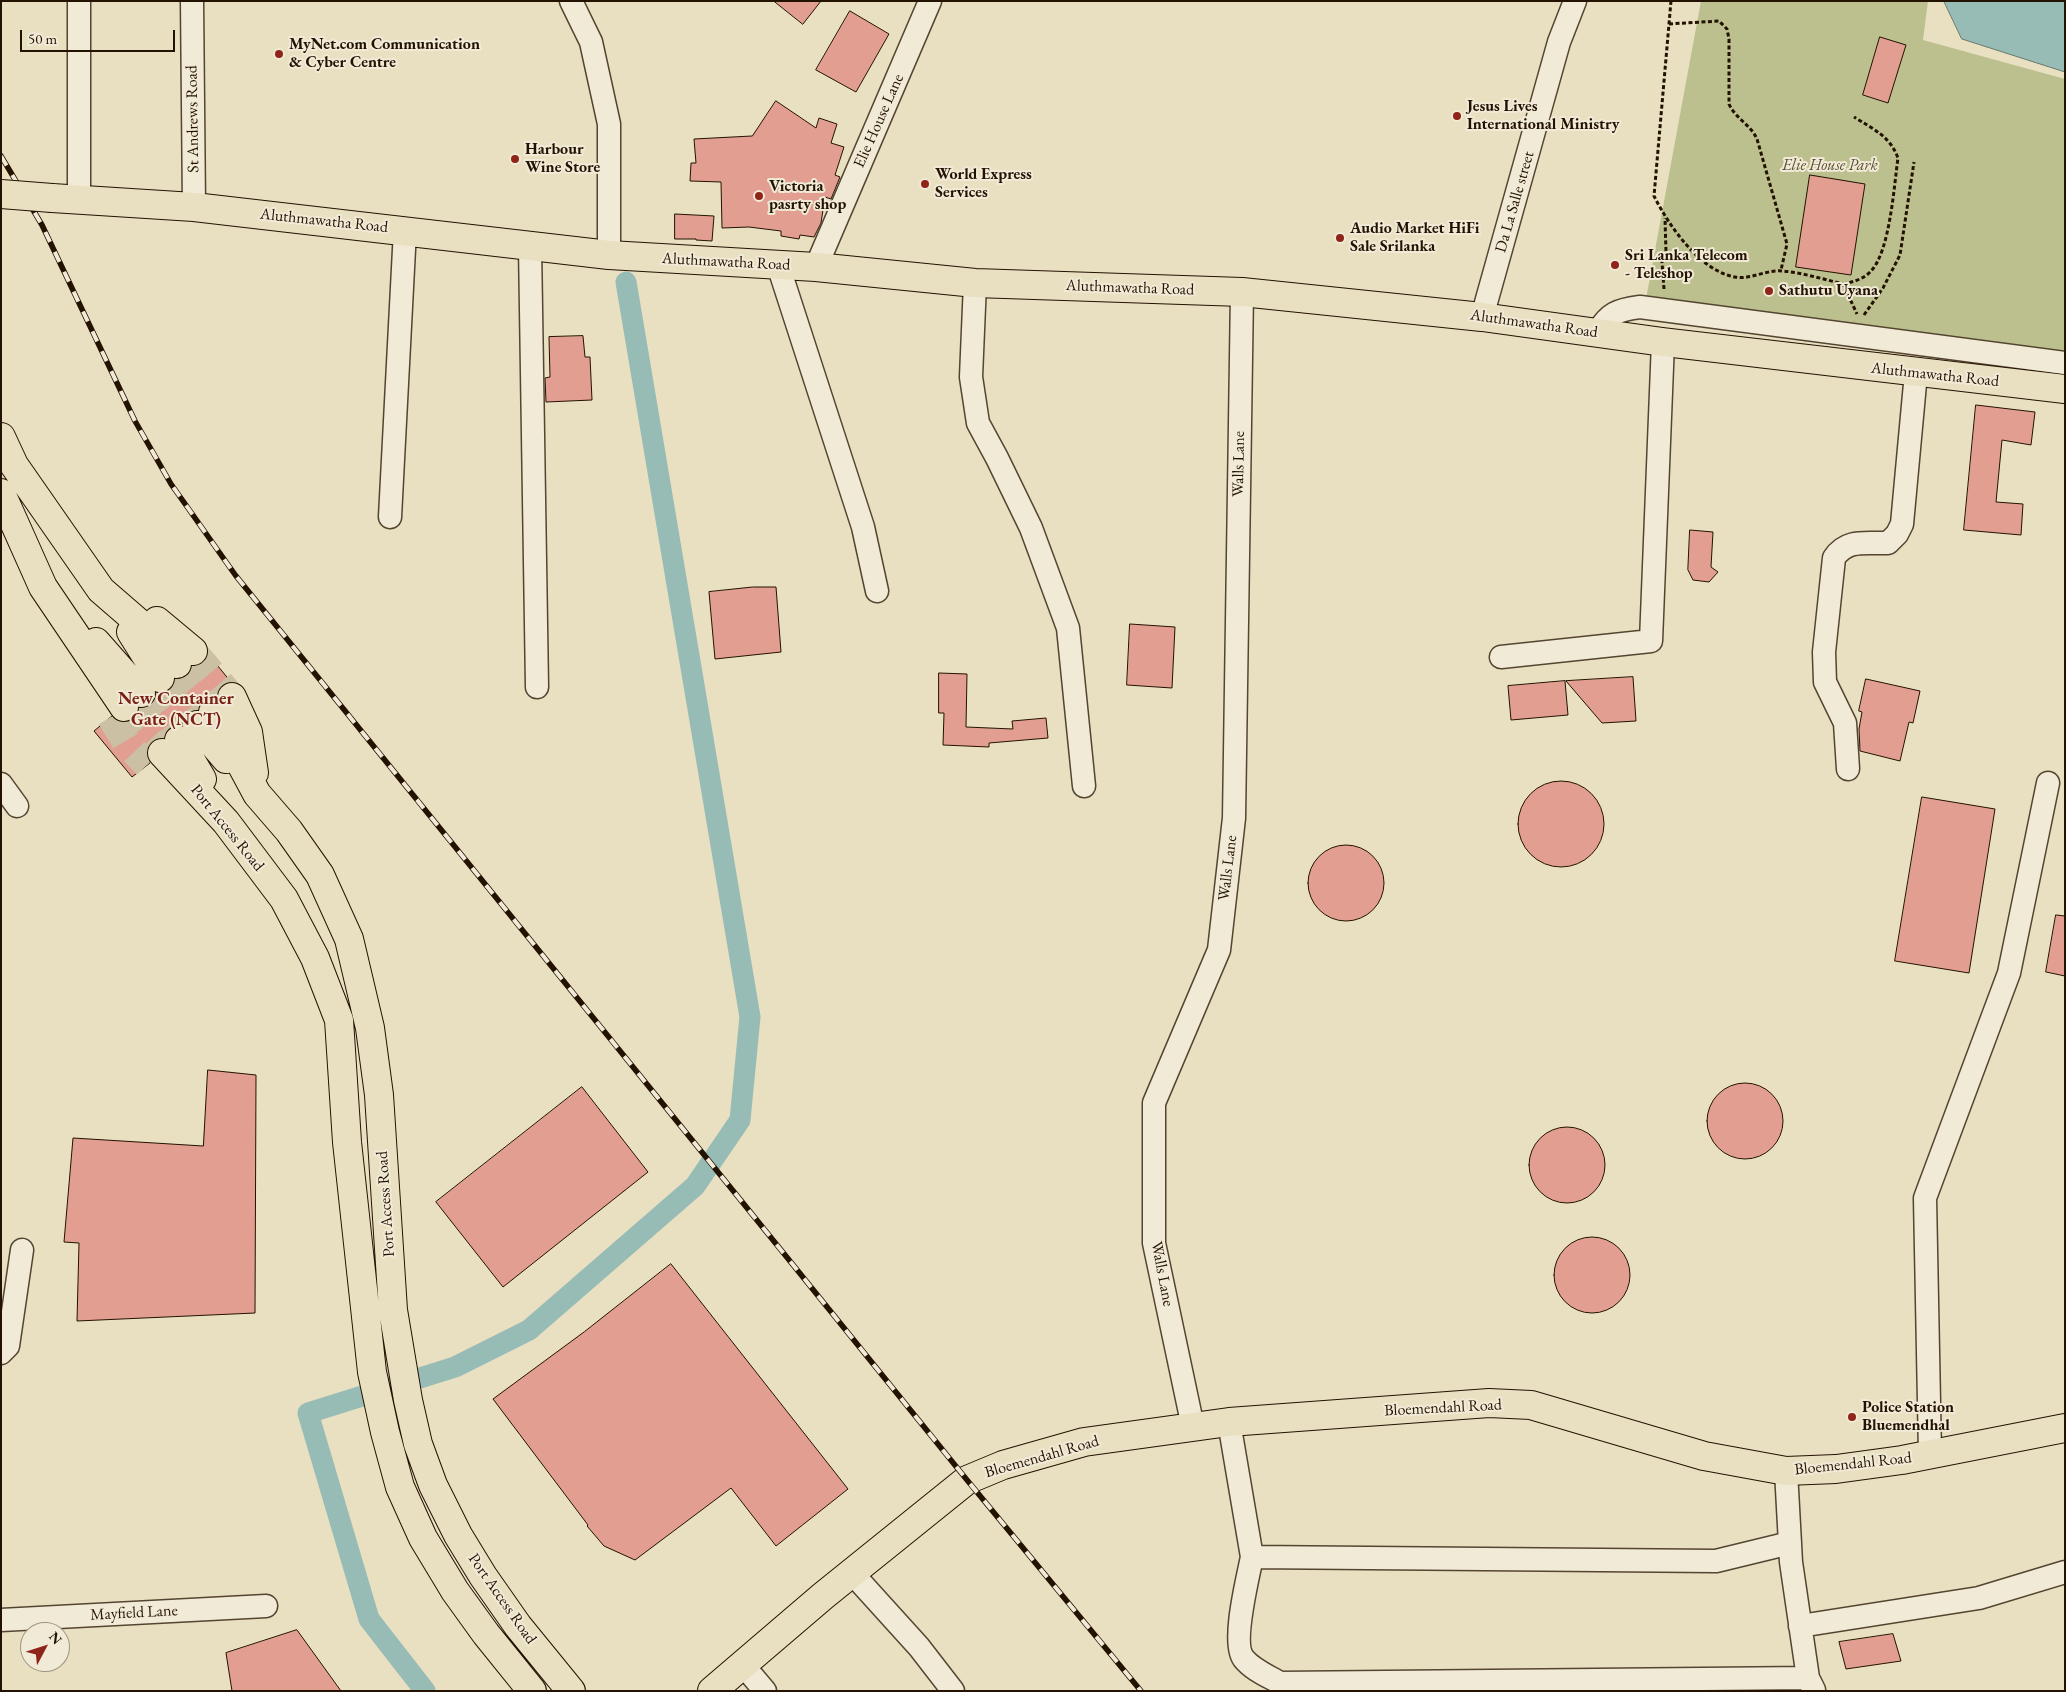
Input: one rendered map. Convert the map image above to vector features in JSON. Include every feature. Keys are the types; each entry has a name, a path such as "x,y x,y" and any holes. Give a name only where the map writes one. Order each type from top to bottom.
{"main road":[{"name":"Aluthmawatha Road","path":"1,194 194,207 609,255 778,265 975,282 1242,292 1482,316 1664,342 2065,389"},
{"path":"1,437 14,465 101,590 151,685"},
{"path":"1,493 43,588 116,662 151,685"},
{"path":"43,588 151,685"},
{"path":"101,590 162,624 151,685"},
{"path":"226,822 180,799 188,732 248,732 257,794"},
{"name":"Port Access Road","path":"188,732 257,794 289,831 320,875 349,939 370,1028 379,1095 393,1310 408,1400 418,1444 433,1485 458,1535 483,1576 518,1626 570,1691"},
{"name":"Port Access Road","path":"188,732 226,822 284,899 315,958 339,1020 348,1142 372,1372 385,1432 400,1487 423,1538 455,1591 486,1634 532,1691"},
{"name":"Bloemendahl Road","path":"712,1691 966,1480 1003,1465 1084,1442 1229,1422 1489,1403 1531,1405 1704,1456 1786,1472 1836,1469 1930,1454 2065,1428"}],"street":[{"path":"79,1 79,200"},
{"name":"St Andrews Road","path":"192,1 194,207"},
{"path":"571,1 591,42 609,124 609,255"},
{"name":"Elie House Lane","path":"816,268 930,1"},
{"name":"Da La Salle street","path":"1482,316 1559,42 1575,1"},
{"path":"390,517 405,230"},
{"path":"530,246 537,687"},
{"path":"778,265 863,527 877,591"},
{"path":"975,282 971,377 978,423 1031,528 1068,628 1084,786"},
{"name":"Walls Lane","path":"1193,1427 1154,1243 1154,1103 1218,950 1234,818 1242,292"},
{"path":"1597,332 1603,323 1620,309 1640,307 1666,312 2065,363"},
{"path":"1501,657 1651,641 1664,342"},
{"path":"1848,770 1846,723 1825,682 1824,652 1834,558 1840,549 1850,544 1888,543 1897,534 1902,524 1916,373"},
{"path":"1930,1454 1925,1198 2009,973 2048,783"},
{"path":"1,784 17,806"},
{"path":"1,1353 8,1346 22,1250"},
{"path":"1229,1422 1252,1557 1238,1636 1242,1658 1256,1670 1280,1683 1806,1687 1791,1562 1786,1472"},
{"path":"1252,1557 1716,1561 1790,1543"},
{"path":"1800,1626 1979,1598 2065,1572"},
{"path":"852,1573 919,1647 953,1691"},
{"name":"Mayfield Lane","path":"1,1620 266,1606"},
{"path":"743,1665 765,1691"}],"path":[{"path":"1671,1 1654,196 1665,218 1711,269 1735,277 1781,270 1843,284 1854,282 1870,273 1885,242 1898,158 1894,146 1884,136 1854,117"},
{"path":"1669,24 1719,21 1727,29 1729,39 1729,104 1757,139 1787,244 1781,270"},
{"path":"1843,284 1860,322 1883,288 1900,255 1914,162"},
{"path":"1665,218 1666,252 1662,262 1666,312"}],"green space":[{"name":"Elie House Park","path":"1701,1 1928,1 1923,40 2065,79 2065,355 1646,299"}],"water":[{"path":"1944,1 2065,1 2065,72 1962,39"}],"building":[{"path":"774,1 821,1 803,24"},
{"path":"850,11 889,34 856,92 816,70"},
{"path":"1880,37 1906,45 1888,103 1863,95"},
{"path":"776,101 816,128 819,118 837,124 831,143 844,147 835,175 840,177 831,199 825,197 821,223 814,237 800,235 799,239 781,236 781,231 749,227 722,228 721,182 690,181 691,163 696,163 694,139 752,136"},
{"path":"1810,175 1865,184 1851,275 1796,267"},
{"path":"675,214 714,216 712,241 675,239"},
{"path":"583,336 585,357 590,357 592,400 546,402 545,378 550,377 549,337"},
{"path":"1976,405 2035,412 2031,445 2002,440 1996,502 2023,504 2021,535 1964,530"},
{"path":"1690,530 1713,532 1711,567 1718,572 1709,582 1693,580 1688,570"},
{"path":"753,587 776,587 781,652 715,659 709,592"},
{"path":"1130,624 1175,627 1172,688 1127,685"},
{"name":"New Container Gate (NCT)","path":"208,654 231,682 225,683 220,688 217,697 205,699 200,703 198,710 187,713 182,719 182,725 172,726 166,732 164,738 158,738 151,742 147,749 150,763 132,777 94,731 112,716 118,721 125,723 132,720 138,714 139,708 145,708 152,704 156,698 156,693 161,694 169,691 174,686 175,679 187,676 192,666 199,665 205,661"},
{"path":"939,673 967,674 966,727 1013,729 1012,721 1046,718 1048,738 989,743 989,747 943,745 944,713 939,713"},
{"path":"1633,677 1636,721 1602,723 1566,681"},
{"path":"1866,679 1920,691 1913,723 1909,722 1900,761 1860,751 1859,729 1862,712 1859,711"},
{"path":"1565,681 1568,715 1511,720 1508,686"},
{"path":"1561,781 1577,784 1585,788 1597,800 1601,808 1604,824 1601,840 1597,848 1585,860 1577,864 1561,867 1545,864 1537,860 1525,848 1521,840 1518,824 1521,808 1525,800 1537,788 1545,784"},
{"path":"1922,797 1995,809 1969,973 1895,961"},
{"path":"1346,845 1361,848 1373,856 1381,868 1384,883 1381,898 1373,910 1361,918 1346,921 1331,918 1319,910 1311,898 1308,883 1311,868 1319,856 1331,848"},
{"path":"2056,915 2065,916 2065,976 2046,972"},
{"path":"208,1070 256,1075 255,1313 77,1321 79,1243 64,1242 73,1138 203,1146"},
{"path":"1745,1083 1760,1086 1772,1094 1780,1106 1783,1121 1780,1136 1772,1148 1760,1156 1745,1159 1730,1156 1718,1148 1710,1136 1707,1121 1710,1106 1718,1094 1730,1086"},
{"path":"582,1087 648,1172 503,1287 436,1202"},
{"path":"1567,1127 1582,1130 1594,1138 1602,1150 1605,1165 1602,1180 1594,1192 1582,1200 1567,1203 1552,1200 1540,1192 1532,1180 1529,1165 1532,1150 1540,1138 1552,1130"},
{"path":"1592,1237 1607,1240 1619,1248 1627,1260 1630,1275 1627,1290 1619,1302 1607,1310 1592,1313 1577,1310 1565,1302 1557,1290 1554,1275 1557,1260 1565,1248 1577,1240"},
{"path":"671,1264 848,1489 776,1546 731,1488 635,1560 604,1546 587,1526 493,1399 584,1332"},
{"path":"297,1630 341,1691 232,1691 226,1653"},
{"path":"1893,1634 1901,1661 1846,1669 1839,1642"}],"waterway":[{"path":"425,1691 369,1619 308,1413 455,1367 529,1330 695,1186 740,1120 750,1017 626,282"}],"tunnel":[{"path":"193,651 232,697"},
{"path":"177,664 198,689 213,712"},
{"path":"160,678 197,725"},
{"path":"141,693 179,740"},
{"path":"124,707 143,733 162,753"},
{"path":"111,717 127,744 147,765"}],"railway":[{"path":"1,156 42,225 135,421 171,484 236,576 967,1480 1141,1691"}],"place":[{"name":"MyNet.com Communication & Cyber Centre","path":"279,54"},
{"name":"Jesus Lives International Ministry","path":"1457,116"},
{"name":"Harbour Wine Store","path":"515,159"},
{"name":"World Express Services","path":"925,184"},
{"name":"Victoria pasrty shop","path":"759,196"},
{"name":"Audio Market HiFi Sale Srilanka","path":"1340,238"},
{"name":"Sri Lanka Telecom - Teleshop","path":"1615,265"},
{"name":"Sathutu Uyana","path":"1769,291"},
{"name":"Police Station Bluemendhal","path":"1852,1417"}],"district":[{"name":"New Container Gate (NCT)","path":"176,710"}]}
